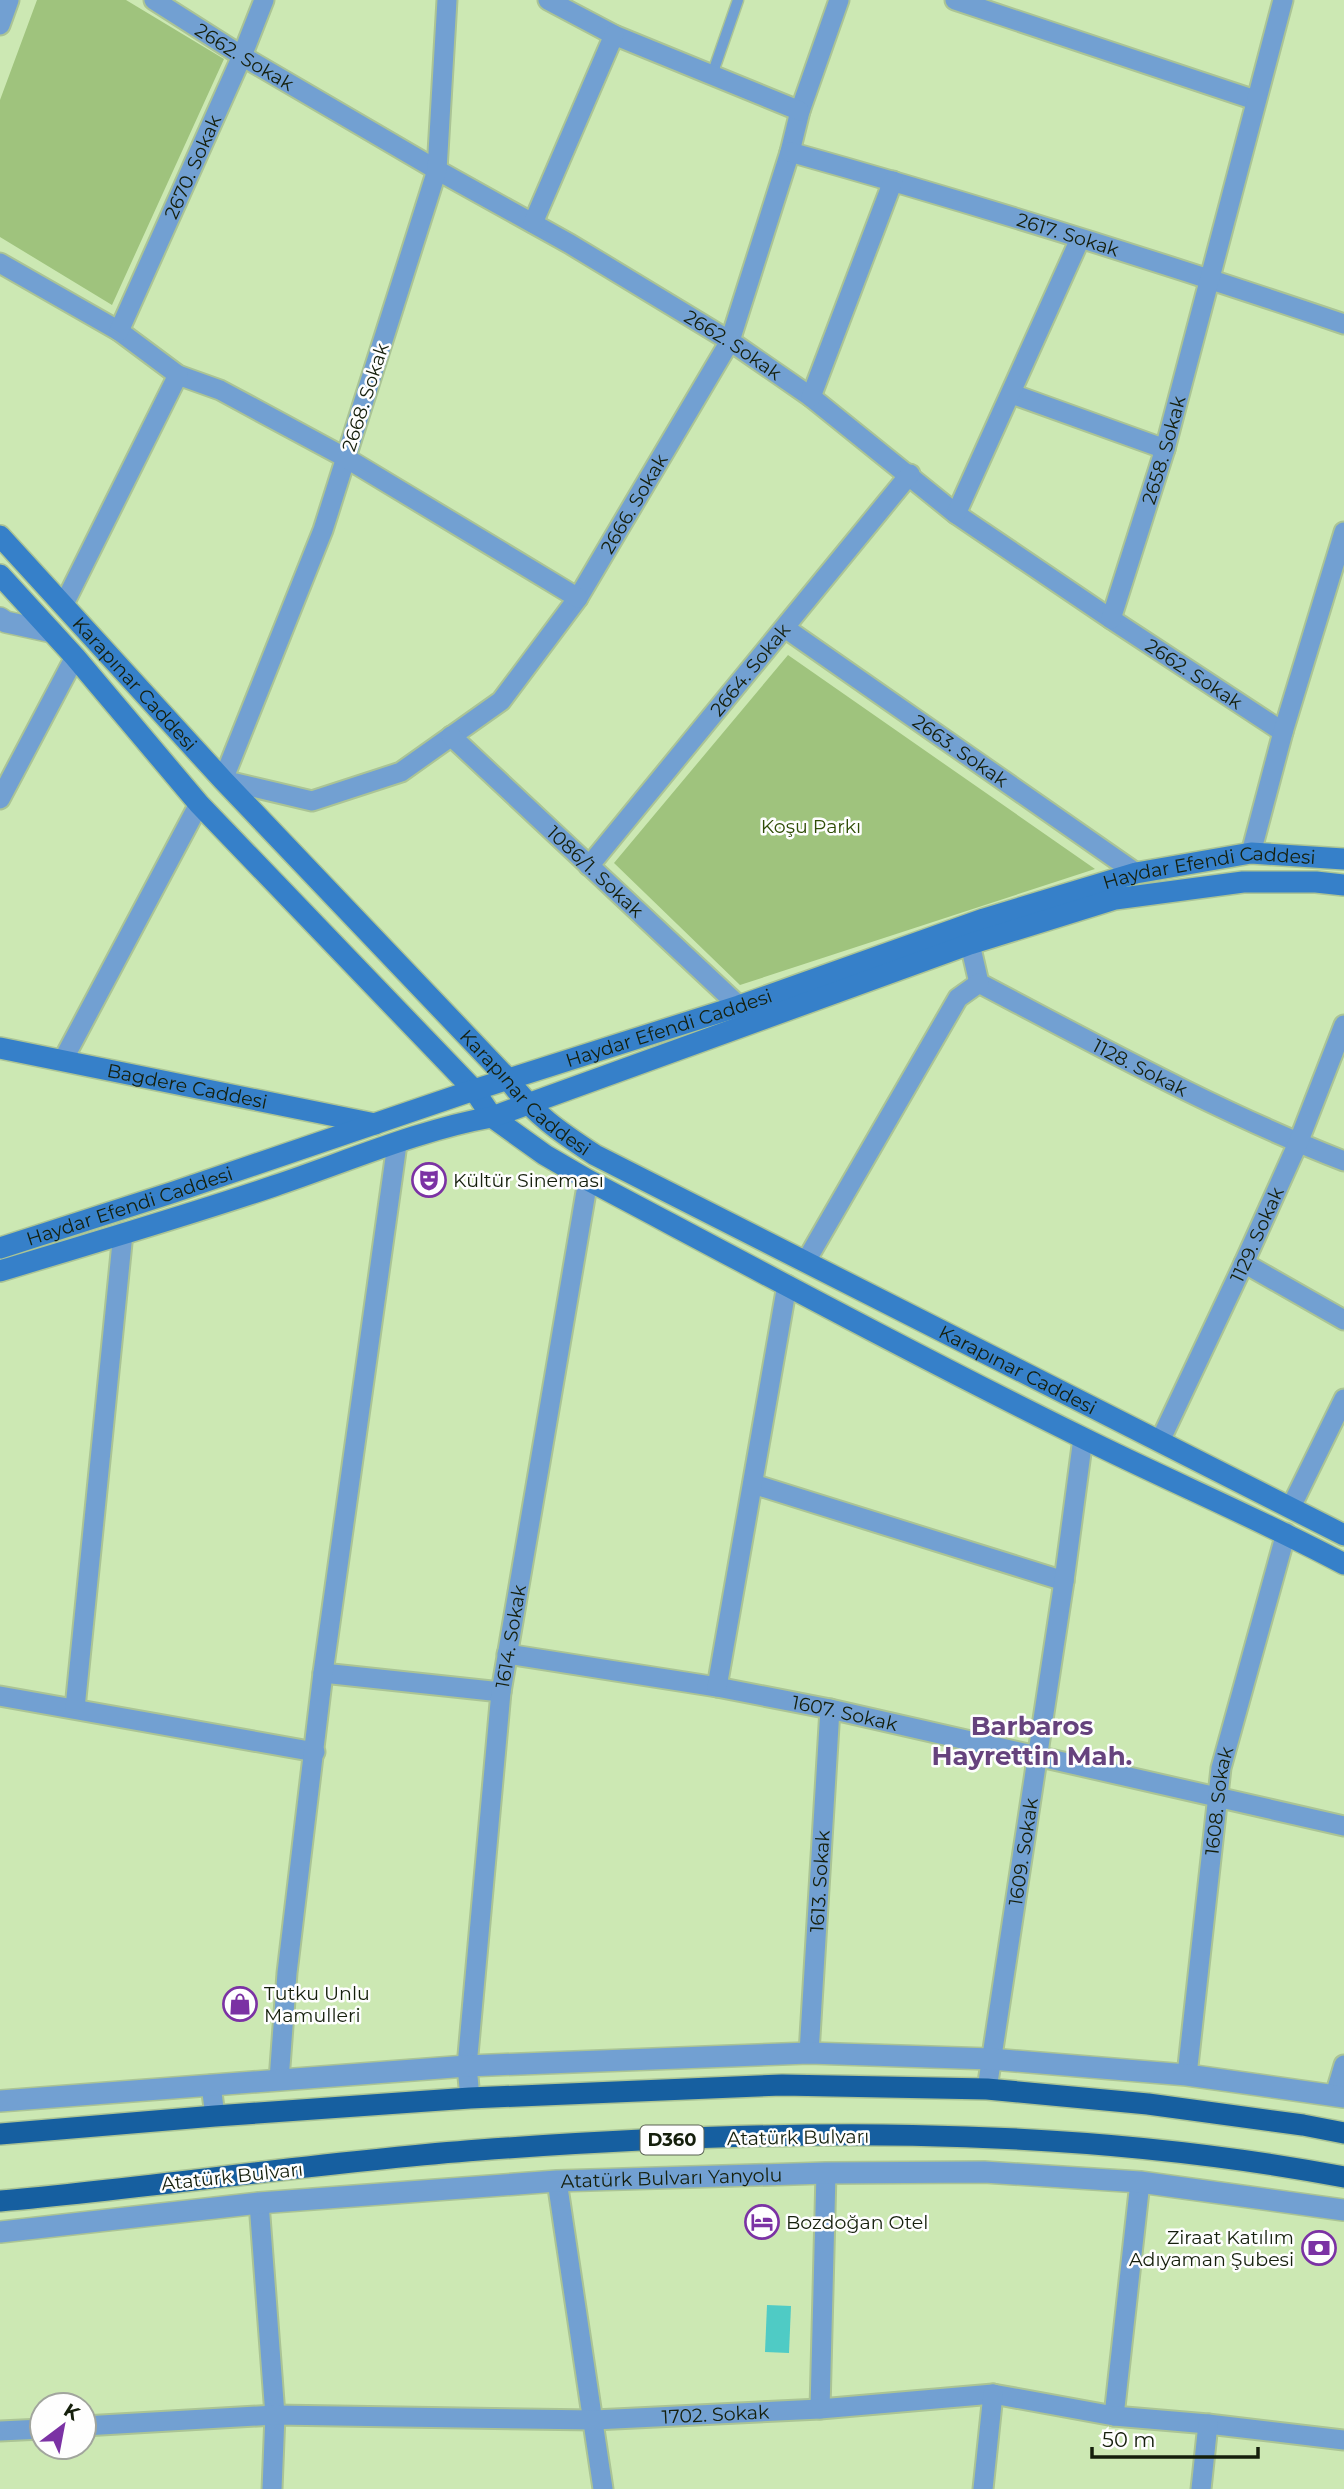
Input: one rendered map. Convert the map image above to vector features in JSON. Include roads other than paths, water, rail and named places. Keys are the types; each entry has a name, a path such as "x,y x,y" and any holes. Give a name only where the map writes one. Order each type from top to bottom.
{"highway":[{"path":"0,2134 470,2098 782,2085 987,2089 1148,2104 1344,2133"},
{"name":"Atatürk Bulvarı","path":"0,2201 478,2150 785,2134 986,2138 1143,2148 1297,2168 1344,2177"}],"main road":[{"name":"Karapınar Caddesi","path":"0,536 223,780 508,1079 525,1103 563,1135 596,1156 1344,1535"},
{"name":"Karapınar Caddesi","path":"0,575 75,657 199,804 474,1090 492,1117 545,1155 588,1181 1083,1438 1286,1533 1344,1564"},
{"name":"Haydar Efendi Caddesi","path":"0,1248 474,1090 739,1006 984,919 1136,873 1251,853 1344,859"},
{"name":"Haydar Efendi Caddesi","path":"0,1271 171,1221 397,1144 492,1117 970,944 1115,899 1243,882 1316,882 1344,885"},
{"name":"Bagdere Caddesi","path":"0,1048 376,1124"}],"street":[{"path":"0,24 9,0"},
{"name":"2662. Sokak","path":"154,0 242,55 533,223 730,341 811,397 910,474 956,514 1283,732"},
{"name":"2670. Sokak","path":"119,331 264,0"},
{"name":"2668. Sokak","path":"223,780 323,530 437,170 447,0"},
{"path":"548,0 614,35 800,111"},
{"name":"2666. Sokak","path":"223,780 312,801 401,772 500,701 579,598 730,341 790,152 800,111 839,0"},
{"path":"955,0 1255,100"},
{"name":"2658. Sokak","path":"1111,619 1166,449 1283,0"},
{"path":"533,223 614,35"},
{"name":"2617. Sokak","path":"790,152 1210,279 1344,324"},
{"path":"811,397 893,181"},
{"path":"956,514 1080,239"},
{"path":"0,263 119,331 178,375 220,390 346,458 579,598"},
{"path":"64,604 178,375"},
{"path":"1012,394 1166,449"},
{"name":"2664. Sokak","path":"589,866 910,474"},
{"path":"1251,853 1283,732 1344,532"},
{"path":"0,618 6,622 52,632"},
{"name":"2663. Sokak","path":"785,628 1136,873"},
{"path":"0,799 75,657"},
{"name":"1086/1. Sokak","path":"452,736 739,1006"},
{"path":"63,1060 199,804"},
{"path":"806,1261 957,998 979,984 970,944"},
{"name":"1128. Sokak","path":"979,984 1151,1073 1298,1143 1344,1161"},
{"name":"1129. Sokak","path":"1160,1441 1298,1143 1344,1025"},
{"path":"279,2080 286,1972 323,1673 397,1144"},
{"name":"1614. Sokak","path":"470,2098 467,2066 501,1692 588,1181"},
{"path":"75,1708 123,1233"},
{"path":"1244,1263 1344,1320"},
{"path":"717,1688 787,1285"},
{"path":"1291,1507 1344,1399"},
{"name":"1609. Sokak","path":"987,2089 1083,1438"},
{"path":"752,1484 1064,1581"},
{"name":"1608. Sokak","path":"1187,2076 1221,1768 1286,1533"},
{"name":"1607. Sokak","path":"507,1654 830,1709 1344,1826"},
{"path":"323,1673 501,1692"},
{"path":"0,1696 315,1752"},
{"name":"1613. Sokak","path":"809,2053 830,1709"},
{"path":"0,2101 467,2066 809,2053 991,2059 1187,2076 1339,2096 1344,2064"},
{"path":"211,2085 215,2116"},
{"path":"820,2409 825,2172"},
{"name":"Atatürk Bulvarı Yanyolu","path":"0,2232 259,2203 557,2181 825,2172 984,2172 1140,2182 1344,2210"},
{"path":"557,2181 603,2489"},
{"path":"1114,2416 1140,2182"},
{"path":"259,2203 275,2414 272,2489"},
{"path":"983,2489 993,2394"},
{"name":"1702. Sokak","path":"98,2425 275,2414 594,2420 820,2409 993,2394 1114,2416 1208,2424 1344,2441"},
{"path":"1201,2489 1208,2424"},
{"path":"0,2431 28,2430"}],"lane":[{"path":"712,75 738,0"}],"water":[{"path":"767,2305 791,2306 789,2353 765,2352"}],"place":[{"name":"Kültür Sineması","path":"429,1180"},
{"name":"Tutku Unlu Mamulleri","path":"240,2004"},
{"name":"Bozdoğan Otel","path":"762,2222"},
{"name":"Ziraat Katılım Adıyaman Şubesi","path":"1319,2248"}],"district":[{"name":"Barbaros Hayrettin Mah.","path":"1032,1741"}],"park label":[{"name":"Koşu Parkı","path":"811,826"}]}
